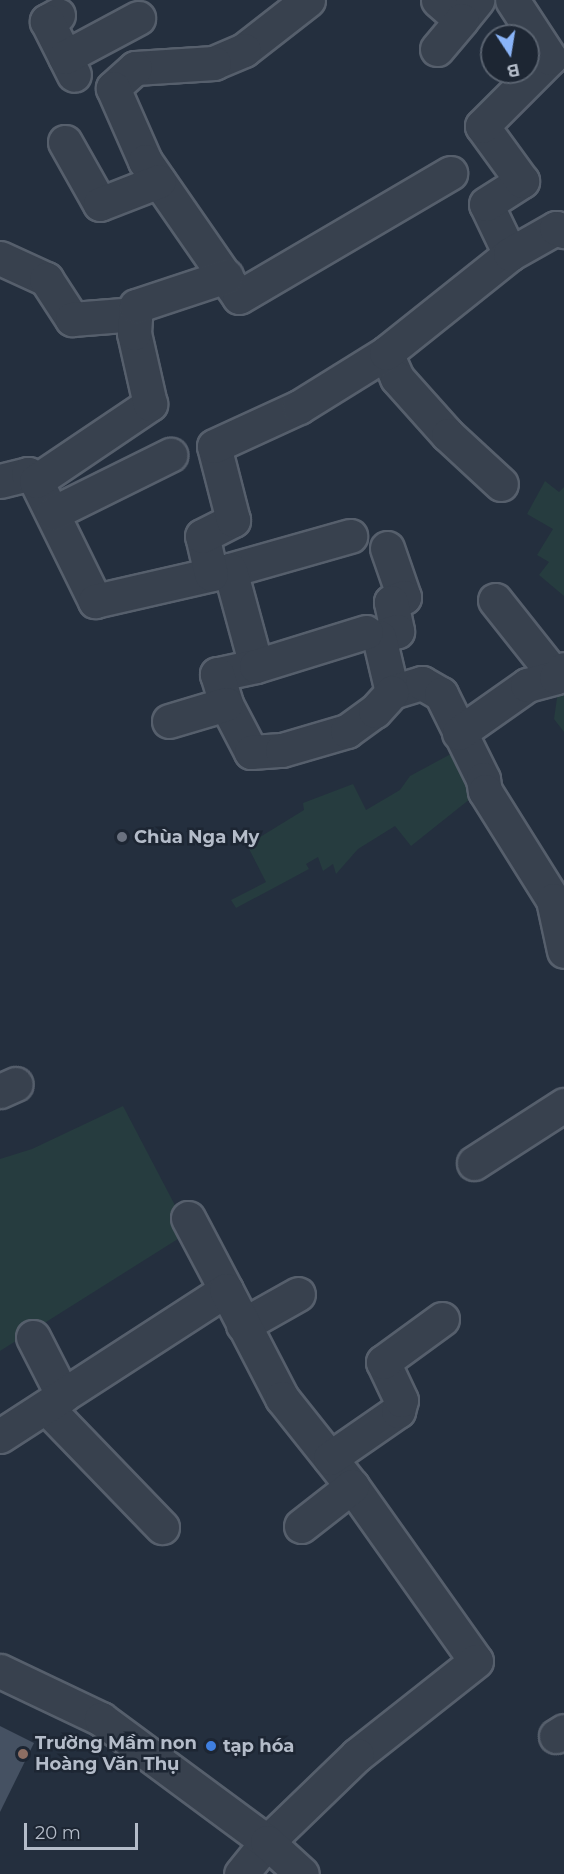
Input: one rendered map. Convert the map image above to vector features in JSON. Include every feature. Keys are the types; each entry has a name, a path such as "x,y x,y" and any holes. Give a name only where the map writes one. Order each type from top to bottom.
{"street":[{"path":"308,0 244,50 214,63 135,68 113,88 145,161 239,297 450,173"},
{"path":"510,254 486,204 522,181 482,126 550,58 512,0"},
{"path":"437,49 458,7"},
{"path":"135,68 138,9"},
{"path":"57,15 47,21 70,67 138,9"},
{"path":"65,142 100,204 159,181"},
{"path":"256,666 221,572 202,536 233,520 214,446 299,407 386,353 510,254 556,228 564,231"},
{"path":"0,258 46,279 72,319 136,314"},
{"path":"36,481 150,404 134,333 136,306 226,276"},
{"path":"386,353 397,378 448,435 501,484"},
{"path":"53,513 170,455"},
{"path":"0,482 28,474 36,481 95,601 221,572 350,536"},
{"path":"387,548 404,597 391,602 397,631 379,637 392,692"},
{"path":"459,733 528,685 560,673 495,600"},
{"path":"366,632 256,666 217,674 226,704 251,752 282,750 347,731 375,711 392,692 422,683 441,694 483,779 485,791 553,900 564,951"},
{"path":"169,721 226,704"},
{"path":"474,1163 564,1105"},
{"path":"188,1218 282,1398 352,1486 476,1661 357,1755 267,1842 241,1874"},
{"path":"0,1436 226,1290"},
{"path":"243,1324 298,1294"},
{"path":"330,1458 398,1412 401,1400 383,1362 442,1319"},
{"path":"33,1337 54,1402 162,1527"},
{"path":"301,1526 352,1486"},
{"path":"0,1671 101,1719 267,1842 302,1874"}],"green space":[{"path":"545,481 559,492 564,487 564,596 539,575 549,562 537,555 553,529 527,514"},
{"path":"564,680 564,732 554,719 559,684"},
{"path":"462,748 475,795 411,846 395,826 358,849 336,874 333,864 323,871 318,857 306,864 309,869 236,908 231,900 266,882 247,845 304,810 303,803 353,784 366,810 400,790 410,776"},
{"path":"123,1106 189,1232 0,1351 0,1159 32,1149"}],"building":[{"path":"0,1726 34,1743 0,1812"}],"place":[{"name":"Chùa Nga My","path":"122,837"},
{"name":"tạp hóa","path":"211,1746"},
{"name":"Trường Mầm non Hoàng Văn Thụ","path":"23,1754"}]}
